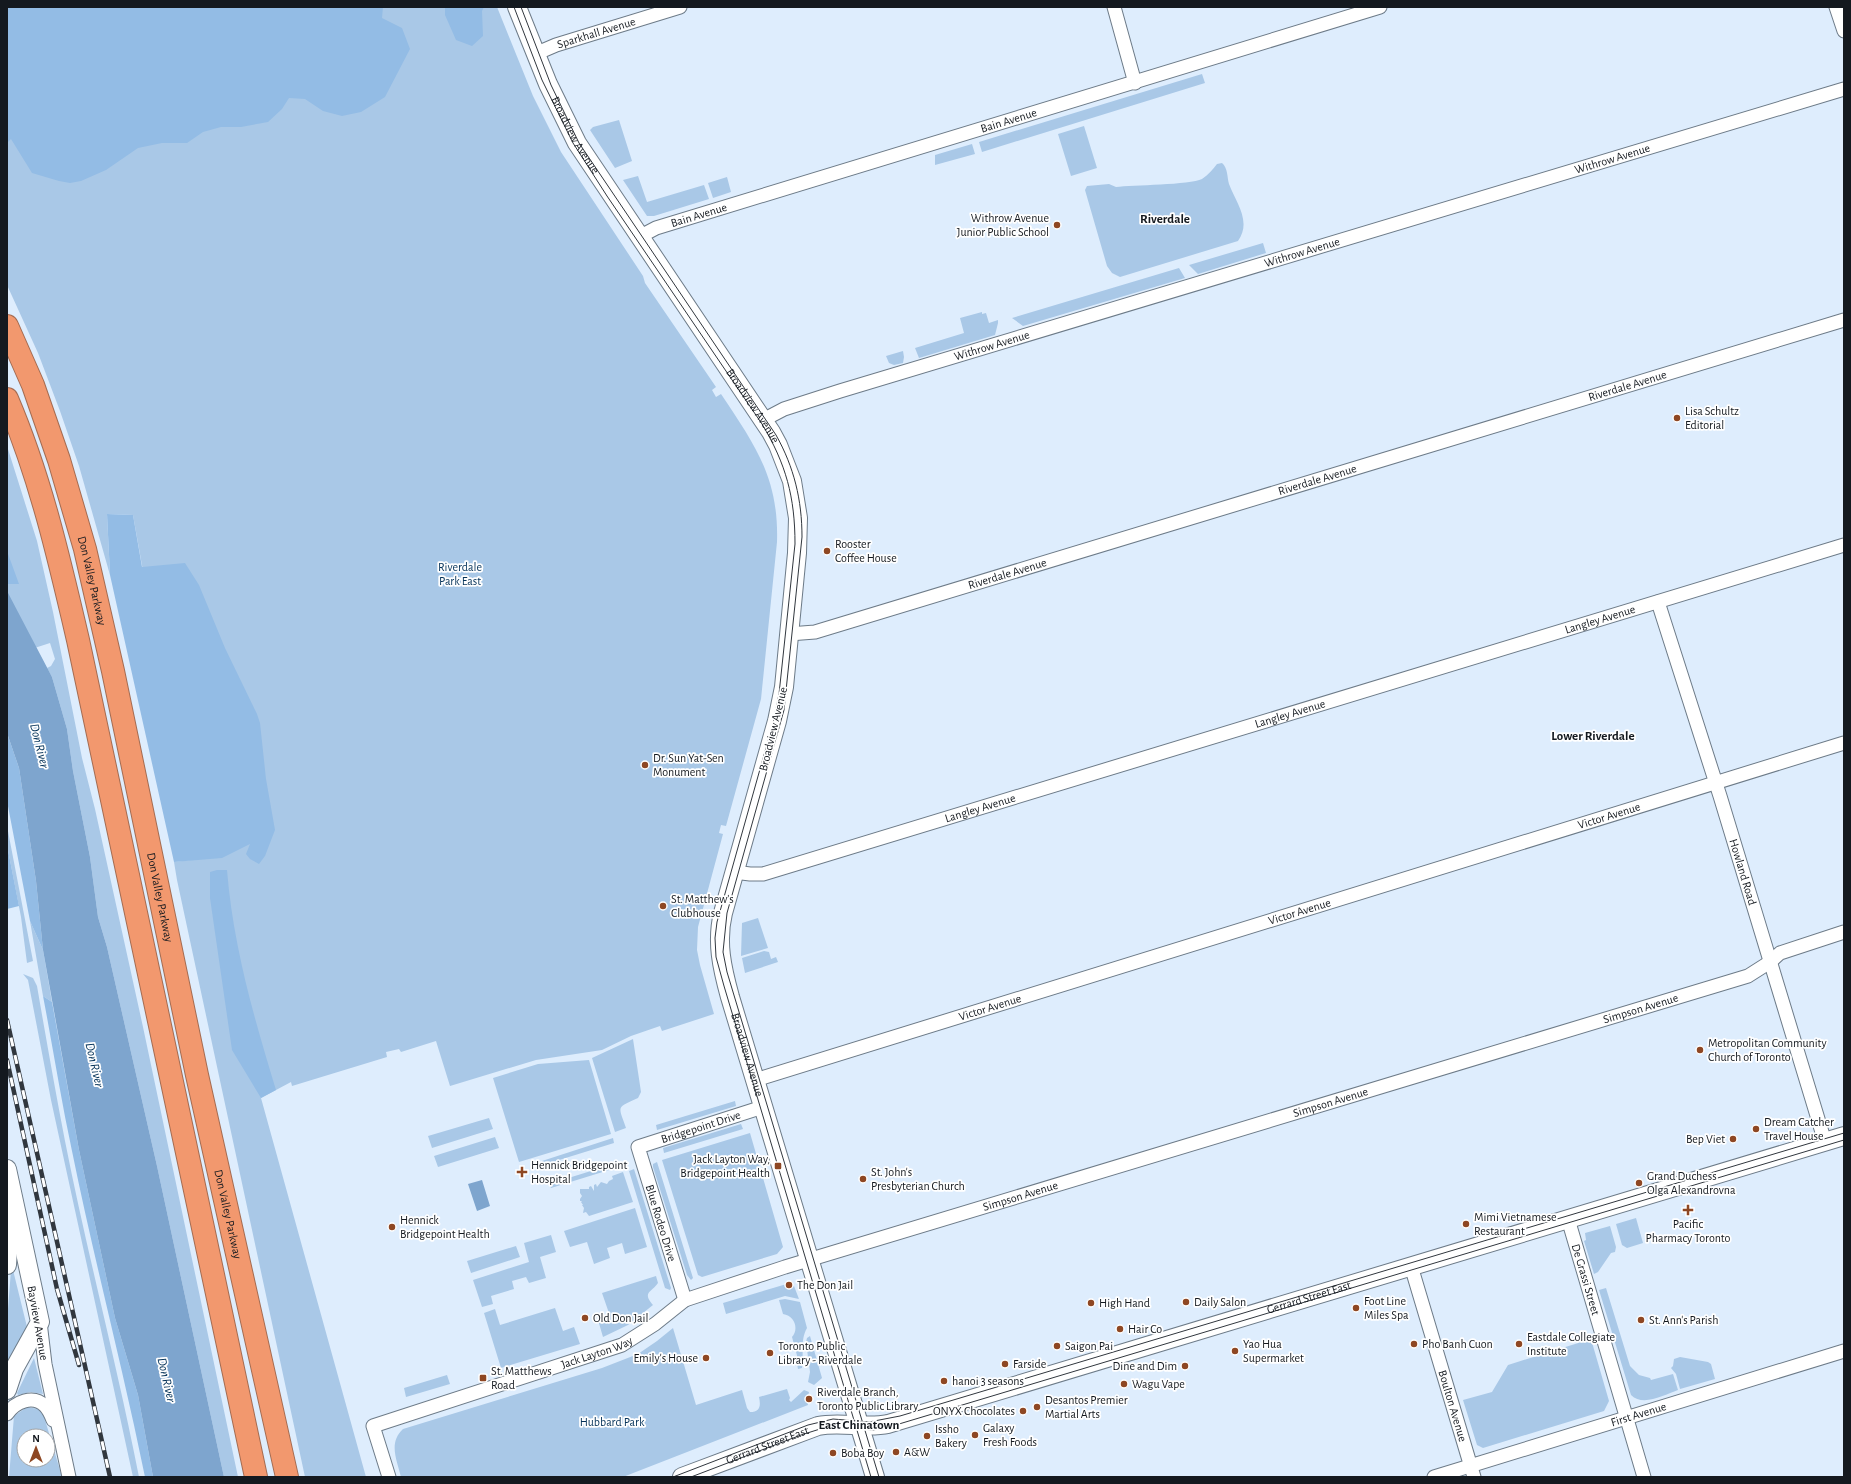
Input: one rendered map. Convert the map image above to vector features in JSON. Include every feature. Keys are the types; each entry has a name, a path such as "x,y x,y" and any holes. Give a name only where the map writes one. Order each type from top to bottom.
{"highway":[{"name":"Don Valley Parkway","path":"7,326 33,385 59,460 85,549 113,671 197,1075 287,1477"},
{"path":"7,399 38,483 66,585 256,1477"}],"main road":[{"name":"Broadview Avenue","path":"517,7 535,54 576,143 763,420 778,445 789,471 796,499 798,537 784,687 777,721 721,922 719,950 723,971 755,1080 811,1261 875,1477"},
{"name":"Gerrard Street East","path":"682,1477 708,1472 818,1426 834,1424 888,1424 1844,1136"},
{"path":"7,1265 9,1176"},
{"name":"Bayview Avenue","path":"9,1176 40,1322"},
{"path":"7,1390 14,1369 40,1322"}],"street":[{"name":"Sparkhall Avenue","path":"535,54 556,45 680,7"},
{"path":"1114,7 1135,82"},
{"name":"Bain Avenue","path":"639,237 656,228 1380,7"},
{"path":"1836,7 1844,32"},
{"name":"Withrow Avenue","path":"763,420 784,409 856,386 1844,89"},
{"name":"Riverdale Avenue","path":"789,634 816,632 1844,320"},
{"name":"Langley Avenue","path":"734,872 763,874 1181,745 1844,545"},
{"name":"Howland Road","path":"1658,602 1825,1142"},
{"name":"Victor Avenue","path":"755,1080 1844,743"},
{"name":"Simpson Avenue","path":"811,1261 1336,1100 1689,995 1748,976 1770,962 1780,953 1787,950 1844,932"},
{"name":"Bridgepoint Drive","path":"638,1146 763,1107"},
{"name":"Blue Rodeo Drive","path":"638,1146 685,1300"},
{"name":"De Grassi Street","path":"1568,1219 1644,1477"},
{"name":"Jack Layton Way","path":"389,1477 373,1426 616,1348 638,1336 685,1300 785,1267 811,1261"},
{"name":"Boulton Avenue","path":"1412,1266 1472,1471"},
{"name":"Bayview Avenue","path":"40,1322 45,1364 69,1477"},
{"name":"First Avenue","path":"1434,1477 1472,1471 1627,1418 1844,1352"},
{"path":"7,1414 18,1403 29,1400 39,1402 49,1411 60,1435"}],"green space":[{"name":"Riverdale Park East","path":"7,7 497,7 533,96 561,152 643,276 645,283 716,387 712,390 716,397 721,394 754,446 769,480 774,499 777,519 777,542 761,699 726,826 721,825 719,833 723,834 698,927 697,950 714,1014 662,1031 660,1026 631,1036 602,1050 536,1060 450,1086 436,1041 401,1052 399,1049 386,1052 387,1057 292,1086 291,1082 261,1098 366,1477 305,1477 177,880 174,862 207,858 178,767 133,515 107,514 110,575 79,466 60,411 38,353 7,285"},
{"path":"1202,74 1205,83 982,152 979,142"},
{"path":"619,120 632,161 615,168 590,130 593,127"},
{"path":"1084,126 1097,168 1071,176 1058,134"},
{"path":"972,144 975,154 935,165 935,155"},
{"path":"1222,163 1226,170 1229,184 1239,205 1243,219 1242,234 1238,241 1120,277 1112,273 1107,266 1085,190 1087,186 1109,184 1116,187 1174,184 1196,181 1202,179 1217,164"},
{"path":"638,176 647,202 704,185 709,199 654,216 647,216 623,180"},
{"path":"727,177 731,192 713,198 708,183"},
{"path":"1263,243 1266,253 1198,274 1189,265"},
{"path":"1179,268 1185,278 1023,326 1012,318"},
{"path":"982,312 982,314 986,313 989,323 998,320 995,335 919,358 915,348 964,333 960,318"},
{"path":"903,351 903,363 894,365 889,363 886,356"},
{"path":"7,446 37,541 53,612 82,758 95,809 143,1027 238,1477 224,1477 157,1166 107,947 98,917 90,857 73,771 67,729 52,677 47,668 51,666 55,659 50,643 7,657"},
{"path":"7,826 33,961 27,963 21,917 7,845"},
{"path":"758,918 768,948 741,956 742,923"},
{"path":"30,921 43,950 52,1002 43,996"},
{"path":"764,951 769,952 771,959 776,957 778,962 745,973 742,958"},
{"path":"23,974 33,978 37,986 65,1141 139,1477 133,1477 51,1100 28,980"},
{"path":"633,1039 641,1092 638,1098 622,1106 620,1111 626,1128 615,1132 592,1058"},
{"path":"589,1060 611,1134 519,1162 493,1078 538,1064"},
{"path":"735,1101 736,1106 657,1130 656,1125"},
{"path":"489,1118 493,1129 432,1148 428,1136"},
{"path":"741,1124 743,1129 664,1153 663,1148"},
{"path":"750,1133 783,1247 777,1254 702,1277 698,1275 662,1160"},
{"path":"495,1137 499,1148 438,1167 434,1156"},
{"path":"613,1138 614,1143 543,1165 542,1161"},
{"path":"620,1162 622,1166 551,1188 549,1184"},
{"path":"657,1162 693,1278 691,1280 687,1275 653,1167 653,1164"},
{"path":"634,1169 671,1288 670,1290 665,1288 629,1171"},
{"path":"623,1172 633,1202 589,1216 586,1212 583,1213 584,1208 581,1202 582,1201 580,1201 582,1196 580,1189 589,1189 591,1186 594,1191 594,1185 596,1184 597,1187 601,1182 607,1184 613,1179 612,1176"},
{"path":"635,1208 647,1247 625,1254 622,1243 607,1248 610,1258 594,1264 587,1242 570,1247 564,1231"},
{"path":"1636,1218 1643,1243 1627,1248 1622,1245 1616,1224"},
{"path":"1610,1226 1616,1247 1615,1252 1611,1253 1598,1272 1594,1274 1584,1241 1586,1240 1585,1233"},
{"path":"551,1235 556,1252 540,1257 546,1278 529,1283 526,1277 512,1281 514,1289 491,1296 493,1304 482,1307 473,1280 529,1262 524,1243"},
{"path":"516,1246 520,1257 471,1273 467,1261"},
{"path":"11,1270 13,1270 28,1331 7,1372 7,1322"},
{"path":"656,1276 658,1283 648,1295 653,1305 628,1325 603,1337 598,1320 610,1316 602,1293"},
{"path":"790,1283 794,1286 799,1299 785,1296 726,1314 723,1303"},
{"path":"1606,1288 1630,1366 1639,1375 1650,1378 1651,1380 1673,1374 1678,1390 1647,1400 1641,1400 1631,1395 1599,1290"},
{"path":"785,1299 800,1302 807,1328 803,1342 802,1368 798,1369 797,1364 799,1363 792,1337 795,1330 795,1323 790,1317 783,1314 779,1300"},
{"path":"555,1308 563,1331 574,1327 580,1344 501,1368 484,1313 495,1309 500,1325"},
{"name":"Hubbard Park","path":"673,1328 696,1405 742,1390 747,1408 750,1412 753,1412 759,1408 759,1397 787,1389 790,1398 789,1400 791,1402 804,1390 809,1392 807,1400 808,1405 623,1477 401,1477 396,1458 395,1446 398,1434 403,1429 602,1368 638,1354"},
{"path":"810,1336 822,1378 814,1385 808,1382 810,1372 806,1342 807,1338"},
{"path":"1591,1339 1609,1401 1604,1411 1483,1448 1477,1445 1463,1400 1492,1392 1508,1365"},
{"path":"1680,1357 1708,1362 1711,1364 1715,1379 1680,1389 1676,1374 1671,1368 1673,1366 1674,1359"},
{"path":"34,1358 43,1394 30,1392 18,1395 17,1393"},
{"path":"447,1375 450,1384 406,1397 404,1388"},
{"path":"27,1407 38,1409 43,1413 47,1428 16,1428 16,1468 56,1468 56,1457 62,1477 9,1477 14,1416"}],"shaded area":[{"path":"7,7 383,7 382,18 402,28 410,49 385,97 361,112 342,116 323,111 305,99 289,98 282,109 268,122 241,127 221,127 203,132 187,143 162,143 138,148 106,170 81,181 70,183 32,173 11,139 7,143"},
{"path":"445,7 484,7 482,11 483,36 472,46 456,40 445,15"},
{"path":"107,514 133,515 142,567 185,563 199,585 225,648 257,714 260,723 266,779 275,830 265,856 259,864 250,859 246,854 250,844 222,858 174,862 110,575"},
{"path":"7,551 19,584 7,584"},
{"path":"7,733 19,768 36,881 43,950 30,921 7,801"},
{"path":"7,845 19,906 7,909"},
{"path":"227,870 239,954 252,1009 276,1090 261,1098 232,1050 210,898 210,872"},
{"path":"43,996 52,1002 79,1150 115,1318 138,1395 153,1477 145,1477 64,1113"}],"water":[{"name":"Don River","path":"7,591 52,677 67,729 73,771 90,857 98,917 107,947 157,1166 224,1477 153,1477 138,1395 115,1318 79,1150 43,950 36,881 19,768 7,733"},
{"path":"482,1180 490,1206 477,1211 468,1184"}],"tram line":[{"path":"514,7 542,80 573,143 607,196 762,424 777,453 788,481 795,527 795,544 779,694 773,723 717,922 715,938 716,957 871,1477"},
{"path":"521,7 551,85 579,143 776,435 788,459 796,484 802,523 802,537 784,710 727,913 723,952 727,972 879,1477"},
{"path":"673,1477 808,1425 833,1419 869,1422 900,1416 1844,1133"},
{"path":"691,1477 820,1429 835,1427 873,1430 889,1427 1844,1140"}],"railway":[{"path":"7,1020 110,1477"},
{"path":"7,1060 57,1289 79,1365"}],"place":[{"name":"Withrow Avenue Junior Public School","path":"1057,225"},
{"name":"Lisa Schultz Editorial","path":"1677,418"},
{"name":"Rooster Coffee House","path":"827,551"},
{"name":"Dr. Sun Yat-Sen Monument","path":"645,765"},
{"name":"St. Matthew’s Clubhouse","path":"663,906"},
{"name":"Metropolitan Community Church of Toronto","path":"1700,1050"},
{"name":"Dream Catcher Travel House","path":"1756,1129"},
{"name":"Bep Viet","path":"1733,1139"},
{"name":"Jack Layton Way, Bridgepoint Health","path":"778,1166"},
{"name":"Hennick Bridgepoint Hospital","path":"522,1172"},
{"name":"St. John's Presbyterian Church","path":"863,1179"},
{"name":"Grand Duchess Olga Alexandrovna","path":"1639,1183"},
{"name":"Pacific Pharmacy Toronto","path":"1688,1210"},
{"name":"Mimi Vietnamese Restaurant","path":"1466,1224"},
{"name":"Hennick Bridgepoint Health","path":"392,1227"},
{"name":"The Don Jail","path":"789,1285"},
{"name":"Daily Salon","path":"1186,1302"},
{"name":"High Hand","path":"1091,1303"},
{"name":"Foot Line Miles Spa","path":"1356,1308"},
{"name":"Old Don Jail","path":"585,1318"},
{"name":"St. Ann's Parish","path":"1641,1320"},
{"name":"Hair Co","path":"1120,1329"},
{"name":"Pho Banh Cuon","path":"1414,1344"},
{"name":"Eastdale Collegiate Institute","path":"1519,1344"},
{"name":"Saigon Pai","path":"1057,1346"},
{"name":"Yao Hua Supermarket","path":"1235,1351"},
{"name":"Toronto Public Library - Riverdale","path":"770,1353"},
{"name":"Emily's House","path":"706,1358"},
{"name":"Farside","path":"1005,1364"},
{"name":"Dine and Dim","path":"1185,1366"},
{"name":"St. Matthews Road","path":"483,1378"},
{"name":"hanoi 3 seasons","path":"944,1381"},
{"name":"Wagu Vape","path":"1124,1384"},
{"name":"Riverdale Branch, Toronto Public Library","path":"809,1399"},
{"name":"Desantos Premier Martial Arts","path":"1037,1407"},
{"name":"ONYX Chocolates","path":"1023,1411"},
{"name":"Galaxy Fresh Foods","path":"975,1435"},
{"name":"Issho Bakery","path":"927,1436"},
{"name":"A&W","path":"896,1452"},
{"name":"Boba Boy","path":"833,1453"}],"district":[{"name":"Riverdale","path":"1165,219"},
{"name":"Lower Riverdale","path":"1593,736"},
{"name":"East Chinatown","path":"859,1425"}]}
